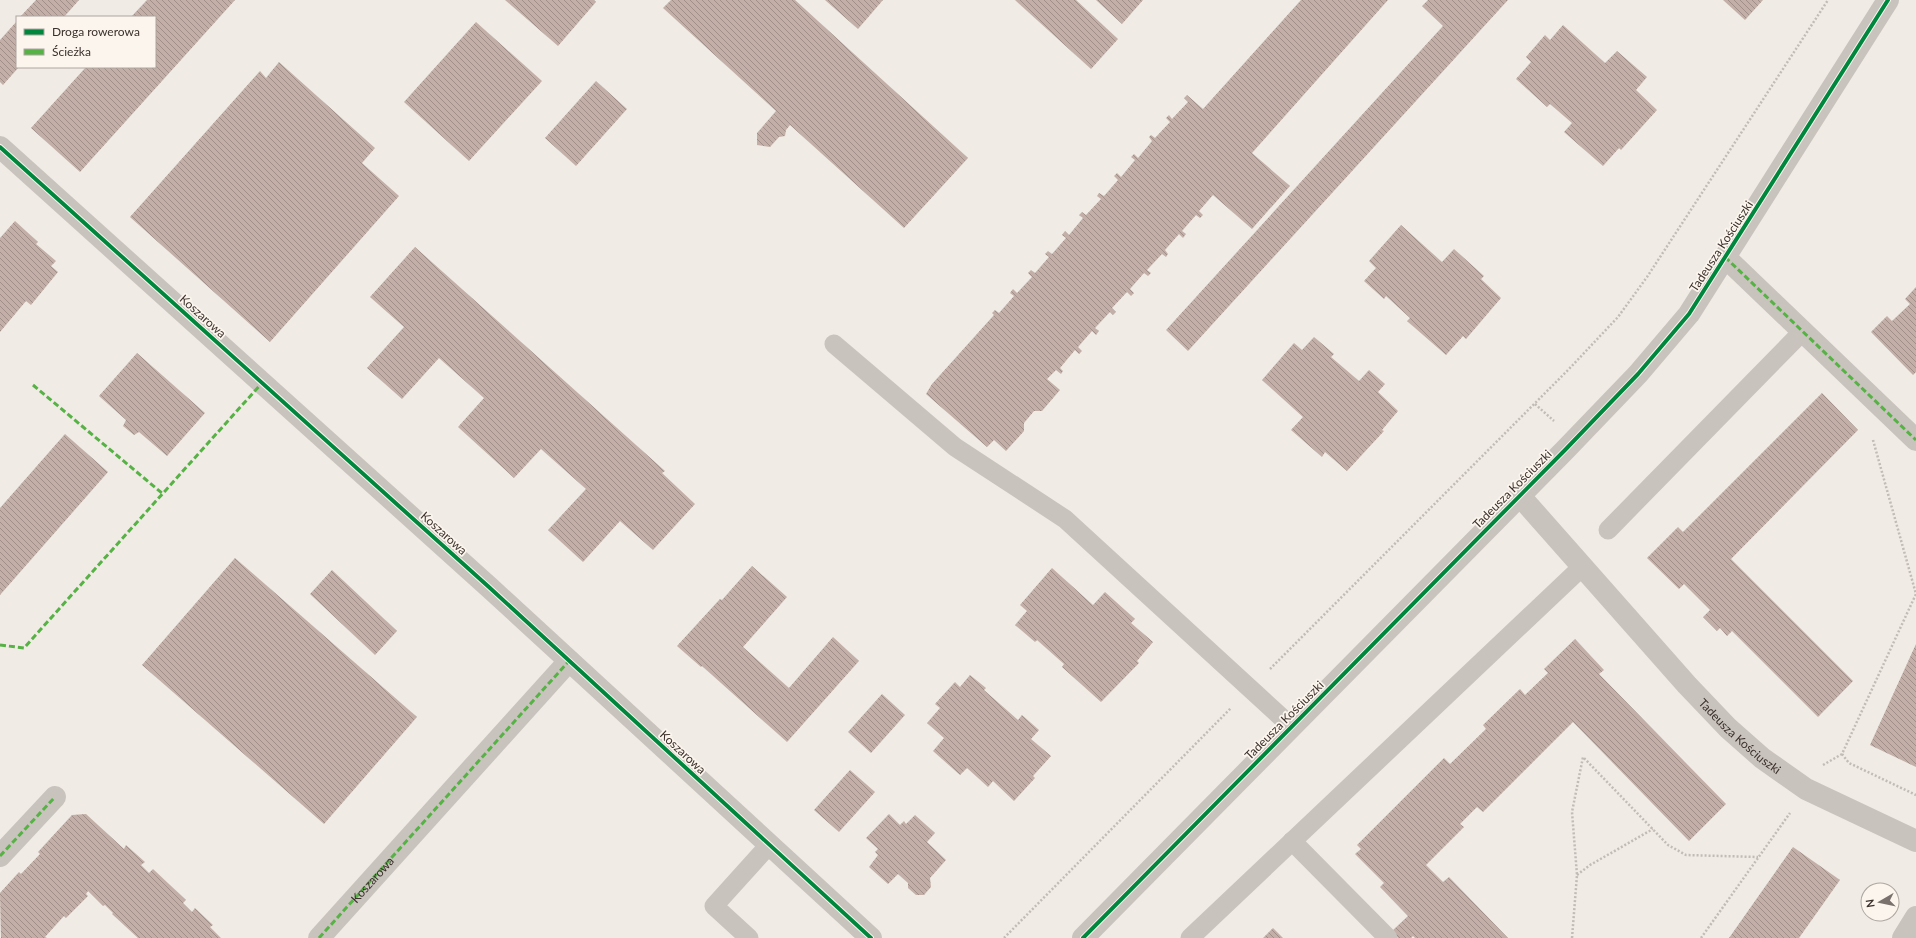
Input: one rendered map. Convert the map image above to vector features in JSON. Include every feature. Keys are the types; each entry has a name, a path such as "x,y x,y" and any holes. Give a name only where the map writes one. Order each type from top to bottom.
{"street":[{"name":"Tadeusza Kościuszki","path":"1083,938 1520,496 1660,350 1689,314 1888,0"},
{"name":"Koszarowa","path":"0,147 569,661 871,938"},
{"path":"1725,256 1916,440"},
{"name":"Tadeusza Kościuszki","path":"1520,496 1687,685 1728,728 1762,758 1806,789 1916,841"},
{"name":"Koszarowa","path":"320,938 569,661"},
{"path":"0,856 55,797"},
{"path":"1903,938 1916,917"}],"lane":[{"path":"1608,530 1803,331"},
{"path":"834,344 955,447 1065,519 1292,727"},
{"path":"1190,938 1583,566"},
{"path":"1292,841 1388,938"},
{"path":"749,938 714,906 769,845"}],"path":[{"path":"1004,938 1535,404 1618,317 1647,277 1828,0"},
{"path":"1535,404 1554,422"},
{"path":"1870,433 1916,594"},
{"path":"1842,754 1849,763 1916,795"},
{"path":"1572,938 1577,875 1572,812 1583,757 1668,845 1686,855 1758,857"},
{"path":"1577,875 1590,865 1653,829"}],"building":[{"path":"36,0 79,0 65,16 21,16"},
{"path":"147,0 235,0 80,172 31,128 85,68 156,68 156,16 132,16"},
{"path":"505,0 594,0 596,2 558,46"},
{"path":"671,0 795,0 968,158 904,228 790,125 786,130 785,136 779,137 770,147 757,145 757,133 776,111 663,8"},
{"path":"825,0 883,0 858,29"},
{"path":"1015,0 1076,0 1118,39 1091,69"},
{"path":"1096,0 1143,0 1122,24"},
{"path":"1301,0 1388,0 1252,153 1290,186 1252,229 1213,195 1199,211 1203,215 1200,218 1196,215 1182,231 1186,234 1183,238 1179,234 1165,250 1168,254 1166,257 1162,254 1147,270 1151,273 1148,276 1144,273 1130,289 1134,293 1131,296 1127,292 1112,308 1116,312 1113,315 1110,312 1095,328 1099,331 1096,335 1092,331 1078,347 1082,351 1079,354 1075,350 1060,368 1063,371 1061,374 1056,370 1047,379 1060,390 1042,411 1034,411 1024,423 1024,431 1006,451 994,440 987,447 926,394 932,384 994,315 992,313 995,310 999,313 1014,296 1010,293 1013,289 1017,293 1032,277 1028,273 1031,270 1035,273 1049,257 1045,254 1048,251 1052,254 1066,238 1062,235 1065,231 1069,235 1083,218 1079,215 1082,212 1086,215 1101,199 1097,196 1099,193 1104,196 1118,180 1114,176 1117,173 1121,177 1135,160 1131,157 1134,154 1138,158 1152,141 1149,137 1151,135 1155,138 1170,122 1166,118 1169,115 1172,119 1188,102 1184,98 1187,95 1203,109"},
{"path":"1428,0 1508,0 1188,351 1166,330 1443,26 1422,6"},
{"path":"1723,0 1763,0 1745,20"},
{"path":"16,22 16,68 18,68 3,85 0,82 0,40"},
{"path":"476,22 542,81 469,161 404,102"},
{"path":"1563,25 1605,63 1617,51 1647,77 1636,90 1657,110 1621,150 1619,148 1603,166 1564,132 1572,123 1550,104 1547,107 1516,79 1531,62 1526,57 1545,35 1550,40"},
{"path":"279,62 375,148 362,163 399,196 270,342 130,217 260,71 266,78"},
{"path":"596,81 627,109 576,166 545,138"},
{"path":"15,221 38,242 36,244 56,261 51,266 58,272 31,305 26,301 0,332 0,238"},
{"path":"1401,225 1442,262 1454,249 1484,276 1481,279 1501,298 1466,339 1463,336 1446,355 1407,321 1410,318 1386,296 1384,299 1364,281 1376,268 1369,261"},
{"path":"415,247 665,471 662,473 695,504 653,550 620,521 583,562 548,530 586,489 541,449 514,478 458,427 484,398 439,358 402,399 367,368 404,327 370,297"},
{"path":"1916,287 1916,372 1913,375 1871,332 1887,316 1892,321 1910,304 1905,299"},
{"path":"1314,337 1334,354 1331,357 1359,381 1369,370 1385,384 1378,392 1398,411 1382,430 1384,431 1347,471 1325,452 1322,457 1291,430 1303,417 1262,380 1294,343 1302,350"},
{"path":"137,353 205,413 167,456 139,432 134,435 123,426 126,420 99,396"},
{"path":"1822,393 1858,430 1731,559 1853,681 1818,717 1732,631 1727,636 1720,628 1717,631 1703,617 1710,610 1684,584 1679,589 1647,558 1678,527 1683,532"},
{"path":"65,434 108,472 0,595 0,508"},
{"path":"235,558 417,717 324,824 142,665"},
{"path":"752,566 787,597 743,647 789,688 833,637 859,661 787,742 702,666 701,667 677,646 720,599 722,600"},
{"path":"1052,568 1093,605 1105,592 1135,619 1131,623 1153,642 1137,661 1139,663 1101,702 1062,667 1064,664 1037,640 1035,642 1015,625 1027,611 1020,605"},
{"path":"332,570 397,631 375,655 310,594"},
{"path":"1575,639 1604,670 1599,674 1726,804 1689,841 1573,722 1483,812 1477,807 1460,824 1464,827 1426,865 1443,882 1449,877 1508,938 1415,938 1413,936 1411,938 1398,938 1392,931 1408,916 1380,887 1384,883 1355,854 1361,849 1357,845 1444,758 1450,764 1486,729 1483,725 1520,689 1525,695 1548,673 1544,669"},
{"path":"1916,644 1916,767 1870,745"},
{"path":"970,675 986,688 984,690 1018,720 1022,715 1039,730 1031,739 1051,756 1033,776 1035,778 1014,801 993,781 988,787 967,768 960,775 933,751 944,738 927,723 940,708 935,704 955,682 960,687"},
{"path":"882,694 905,715 871,753 848,732"},
{"path":"850,770 875,792 839,832 814,810"},
{"path":"86,814 124,849 126,845 145,862 141,865 149,873 153,869 186,900 183,903 192,912 195,908 213,925 210,927 221,938 138,938 112,914 113,913 105,905 103,906 88,891 86,894 88,896 66,918 64,916 45,937 47,938 1,938 0,893 19,872 21,874 40,854 38,852 72,815"},
{"path":"889,814 900,825 904,821 906,824 915,815 935,833 927,842 946,860 930,878 931,887 924,895 916,895 908,888 908,883 898,874 888,884 869,867 878,855 875,852 878,849 866,838"},
{"path":"1793,847 1840,880 1799,938 1729,938"},
{"path":"1273,928 1283,938 1263,938"}],"marked path":[{"path":"1725,257 1916,440"},
{"path":"0,645 24,648 262,383"},
{"path":"33,385 163,494"},
{"path":"319,938 569,661"},
{"path":"0,856 55,797"}],"cycle path":[{"path":"1083,938 1565,450 1638,374 1689,314 1888,0"},
{"path":"0,147 490,588 871,938"}]}
